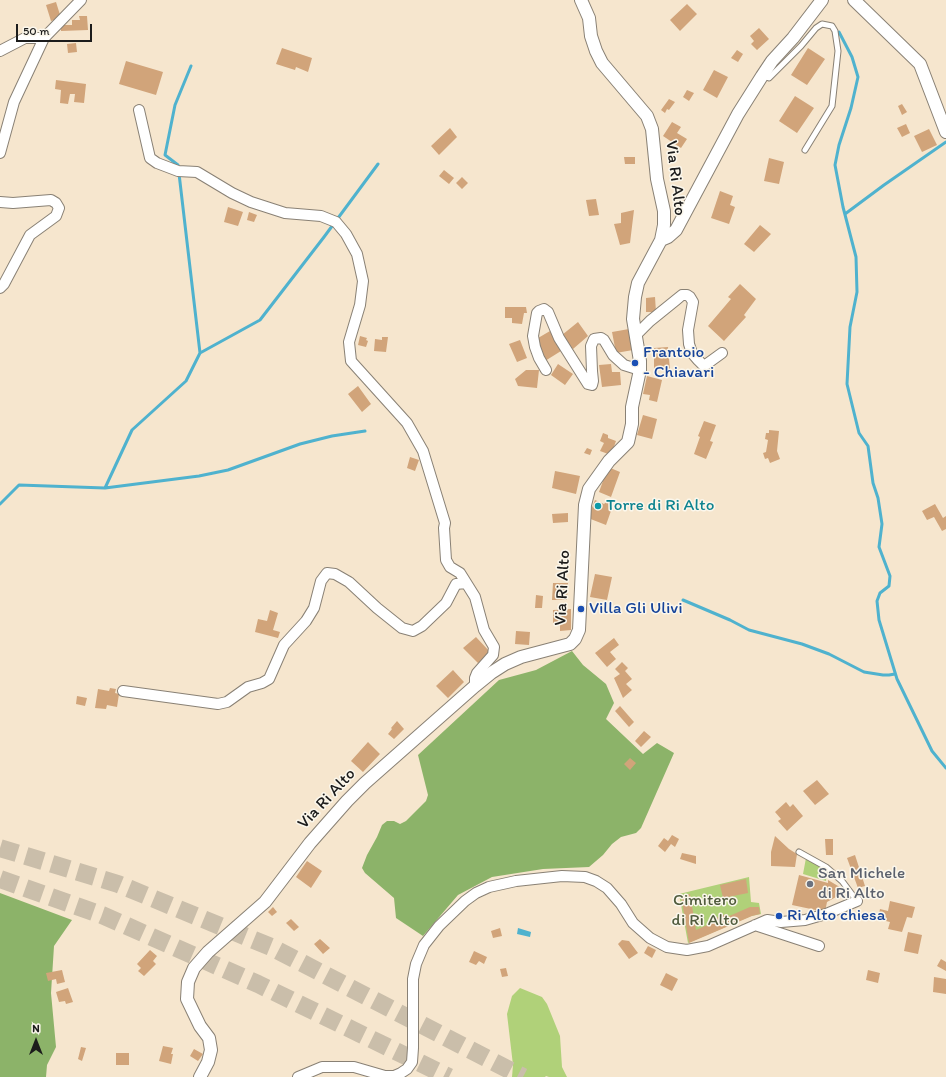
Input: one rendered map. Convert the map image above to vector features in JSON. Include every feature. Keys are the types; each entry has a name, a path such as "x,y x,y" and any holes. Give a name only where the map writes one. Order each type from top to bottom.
{"street":[{"path":"0,153 14,102 44,38 78,1 81,0"},
{"name":"Via Ri Alto","path":"200,1077 208,1062 211,1050 209,1038 200,1026 187,998 188,982 194,968 208,952 265,902 310,843 365,783 491,673 505,664 521,657 560,648 570,644 579,630 585,505 589,489 609,461 628,442 632,424 632,407 640,370 640,361 633,319 635,297 638,283 661,240 664,225 664,211 657,179 652,129 646,116 602,63 591,36 589,18 581,0"},
{"path":"661,240 668,237 676,230 738,114 772,61 793,38 822,0"},
{"path":"854,0 920,64 946,132"},
{"path":"0,51 24,38 44,38"},
{"path":"139,110 150,158 157,163 178,171 197,172 232,193 251,202 286,213 320,216 336,222 346,234 357,254 363,281 360,305 349,342 351,361 406,423 423,451 445,523 446,560 450,567 460,573 475,597 484,630 494,647 493,655 477,672 475,678 476,686"},
{"path":"0,202 13,203 51,200 56,203 59,211 56,216 30,235 4,284 0,288"},
{"path":"636,335 650,321 682,295 687,295 690,296 693,302 688,330 689,344 692,354 704,366 722,353"},
{"path":"546,370 534,347 533,336 537,313 544,309 548,312 559,338 588,384 592,385 593,381 591,346 594,339 601,338 604,340 613,355 624,365 640,370"},
{"path":"123,691 218,704 227,702 248,687 262,683 269,679 284,645 306,621 314,608 321,581 327,573 335,574 349,582 377,608 402,628 413,630 422,626 446,603 456,584 466,583"},
{"path":"298,1077 322,1067 354,1067 385,1076 401,1074 407,1069 412,1062 414,1048 413,979 416,964 424,945 439,926 465,901 476,893 489,887 516,881 562,876 585,877 596,881 607,888 621,904 633,923 650,938 667,947 687,950 708,946 767,920 781,922 805,920 826,914 857,901"},
{"path":"755,925 818,946"}],"lane":[{"path":"762,76 769,78 801,46 816,28 822,24 832,26 835,31 838,51 832,106 805,150"},
{"path":"799,852 826,867 842,881 857,901"}],"green space":[{"path":"572,651 583,665 606,684 614,703 606,719 643,754 657,743 674,753 641,828 636,833 621,837 589,867 543,869 492,877 458,895 423,936 396,918 394,898 365,873 362,868 382,825 387,821 394,821 400,824 406,821 426,801 428,795 418,755 499,680 536,670"},
{"path":"806,858 827,870 826,881 803,874"},
{"name":"Cimitero di Ri Alto","path":"749,877 751,902 759,903 761,914 751,916 688,943 679,894"},
{"path":"0,893 72,920 54,946 51,993 56,1047 47,1065 46,1077 0,1077"},
{"path":"520,988 542,997 547,1004 560,1036 562,1067 567,1077 512,1077 513,1065 507,1014 512,996"}],"water":[{"path":"518,928 531,932 530,937 517,934"}],"building":[{"path":"56,2 61,18 51,21 46,5"},
{"path":"687,4 697,14 680,31 670,20"},
{"path":"79,16 87,16 88,30 61,31 61,25 72,25 72,20 80,20"},
{"path":"759,28 769,39 757,50 751,44 754,41 750,36"},
{"path":"76,43 77,52 68,53 67,44"},
{"path":"282,48 312,58 308,72 296,67 295,70 276,64"},
{"path":"808,48 825,59 807,85 791,75"},
{"path":"737,50 743,54 738,62 731,58"},
{"path":"126,61 163,72 156,95 119,84"},
{"path":"714,70 728,77 717,98 703,90"},
{"path":"56,80 86,84 84,103 74,102 75,94 70,94 68,104 60,103 61,90 55,89"},
{"path":"687,90 694,93 689,101 683,97"},
{"path":"795,96 814,108 797,133 779,121"},
{"path":"669,99 675,102 669,110 667,109 665,113 661,110"},
{"path":"902,104 907,112 902,115 898,106"},
{"path":"672,122 681,127 677,133 687,139 681,148 663,136"},
{"path":"906,124 910,133 902,137 897,128"},
{"path":"450,128 457,137 439,155 431,146"},
{"path":"929,129 937,145 922,152 914,136"},
{"path":"624,157 635,157 635,164 625,164"},
{"path":"769,158 784,162 779,184 764,181"},
{"path":"444,170 454,178 449,184 439,176"},
{"path":"462,177 468,183 462,189 456,183"},
{"path":"720,191 733,196 730,205 735,207 729,224 711,218"},
{"path":"596,199 599,215 589,216 586,200"},
{"path":"228,207 243,212 238,226 224,222"},
{"path":"634,210 630,243 620,245 614,224 621,223 621,213"},
{"path":"249,212 257,215 254,222 247,220"},
{"path":"760,225 771,234 754,252 744,244"},
{"path":"740,284 756,299 744,315 746,317 724,341 708,326 731,299 728,297"},
{"path":"655,297 656,312 646,312 646,298"},
{"path":"505,307 526,307 527,313 524,313 522,324 512,323 512,318 505,318"},
{"path":"578,322 588,336 573,349 562,335"},
{"path":"629,329 633,350 616,353 612,332"},
{"path":"550,331 561,351 545,361 533,341"},
{"path":"360,336 367,338 366,340 368,341 366,347 358,345"},
{"path":"382,337 388,337 386,352 374,351 375,339 382,340"},
{"path":"520,340 527,358 517,362 509,344"},
{"path":"668,347 670,370 654,370 654,348"},
{"path":"558,364 573,374 565,385 551,375"},
{"path":"611,364 612,372 620,372 621,385 602,387 599,365"},
{"path":"526,370 539,370 537,388 518,386 515,379"},
{"path":"647,376 662,380 657,402 649,400 650,395 643,394"},
{"path":"358,386 371,404 362,412 348,394"},
{"path":"643,415 657,419 652,439 637,435"},
{"path":"704,421 716,425 710,441 713,442 706,459 694,454 700,437 698,436"},
{"path":"769,430 779,431 777,451 780,459 770,463 768,458 765,459 763,453 766,452 768,440 765,439 766,433 769,433"},
{"path":"603,433 608,435 608,438 616,441 611,455 600,451 604,443 600,441"},
{"path":"587,448 592,450 590,455 584,453"},
{"path":"410,457 419,460 415,471 407,468"},
{"path":"608,467 620,472 611,497 599,492"},
{"path":"555,471 580,476 576,494 552,488"},
{"path":"595,500 604,504 607,501 611,503 610,508 612,508 606,525 588,518"},
{"path":"935,504 943,518 946,516 946,529 942,531 934,517 927,520 922,511"},
{"path":"568,513 568,522 553,523 552,514"},
{"path":"595,574 612,577 607,600 590,597"},
{"path":"553,583 568,583 567,600 552,600"},
{"path":"536,595 543,596 542,608 535,608"},
{"path":"571,609 571,630 560,631 560,623 553,623 553,610"},
{"path":"270,610 278,613 273,630 280,632 278,638 255,632 258,619 267,621"},
{"path":"516,631 530,632 529,645 515,644"},
{"path":"476,637 490,652 478,663 463,648"},
{"path":"614,638 619,645 610,652 616,659 607,667 595,653"},
{"path":"622,662 628,668 625,671 632,679 626,684 632,690 623,698 614,678 620,674 615,669"},
{"path":"453,670 464,682 448,698 436,686"},
{"path":"110,688 116,689 115,693 119,694 117,707 107,705 106,709 95,708 98,689 109,691"},
{"path":"77,696 87,698 85,706 76,704"},
{"path":"620,706 634,722 629,727 615,711"},
{"path":"397,721 404,729 394,739 388,734"},
{"path":"644,731 651,737 641,747 635,741"},
{"path":"368,742 380,754 363,772 351,761"},
{"path":"630,758 636,763 630,770 624,764"},
{"path":"817,780 829,794 815,805 803,791"},
{"path":"786,802 790,807 793,804 803,816 787,831 778,821 781,819 775,812"},
{"path":"672,835 679,839 675,847 671,844 665,852 658,846 664,838 668,841"},
{"path":"775,836 797,854 795,867 771,866 771,852"},
{"path":"825,839 833,839 833,855 826,855"},
{"path":"682,853 696,856 696,864 680,859"},
{"path":"855,855 865,886 858,888 847,858"},
{"path":"307,861 322,871 311,888 296,877"},
{"path":"799,875 828,883 828,880 843,889 836,897 827,902 825,912 792,905"},
{"path":"746,879 748,893 723,898 720,885"},
{"path":"690,894 696,930 712,923 711,920 726,914 727,917 750,907 759,907 760,914 689,943 681,896"},
{"path":"890,901 915,907 912,918 907,917 902,932 888,929 890,922 878,919 880,909 888,911"},
{"path":"273,907 277,912 272,916 268,912"},
{"path":"291,919 299,927 294,931 286,923"},
{"path":"500,928 502,936 493,938 491,931"},
{"path":"908,932 922,935 918,954 904,951"},
{"path":"320,939 330,948 323,954 314,944"},
{"path":"622,940 629,941 638,953 629,959 618,944"},
{"path":"648,946 656,950 652,958 644,953"},
{"path":"150,950 157,956 153,961 156,964 144,976 138,971 141,968 137,964"},
{"path":"474,951 487,957 484,964 479,961 476,965 469,962"},
{"path":"941,959 946,962 946,971 937,966"},
{"path":"506,968 508,976 502,977 500,969"},
{"path":"62,970 65,982 57,984 56,979 48,981 46,973"},
{"path":"868,970 880,973 878,983 866,980"},
{"path":"666,973 678,979 672,991 660,985"},
{"path":"934,977 946,979 946,994 933,992"},
{"path":"68,988 73,1002 66,1004 65,1001 59,1002 56,992"},
{"path":"163,1046 173,1048 171,1054 173,1054 171,1064 159,1061"},
{"path":"81,1047 86,1048 82,1061 78,1059"},
{"path":"194,1049 203,1054 198,1061 190,1056"},
{"path":"116,1053 129,1053 129,1065 116,1065"}],"waterway":[{"path":"839,32 852,57 858,77 835,165 843,207 856,257 857,292 850,327 847,384 859,433 868,446 873,483 878,498 882,524 879,547 890,576 889,586 880,593 877,601 879,620 897,679 932,751 946,768"},
{"path":"0,504 19,485 105,488 132,430 186,381 200,353 178,165 165,155 175,105 191,66"},
{"path":"845,214 946,142"},
{"path":"200,353 260,320 378,164"},
{"path":"105,488 199,476 228,470 300,444 332,436 365,431"},
{"path":"683,600 730,620 749,630 802,644 829,654 864,672 883,675 895,674"}],"tunnel":[{"path":"0,848 118,884 271,947 523,1077"},
{"path":"0,879 102,915 258,984 449,1077"}],"place":[{"name":"Frantoio - Chiavari","path":"635,363"},
{"name":"Torre di Ri Alto","path":"598,506"},
{"name":"Villa Gli Ulivi","path":"581,609"},
{"name":"San Michele di Ri Alto","path":"810,884"},
{"name":"Ri Alto chiesa","path":"779,916"}]}
